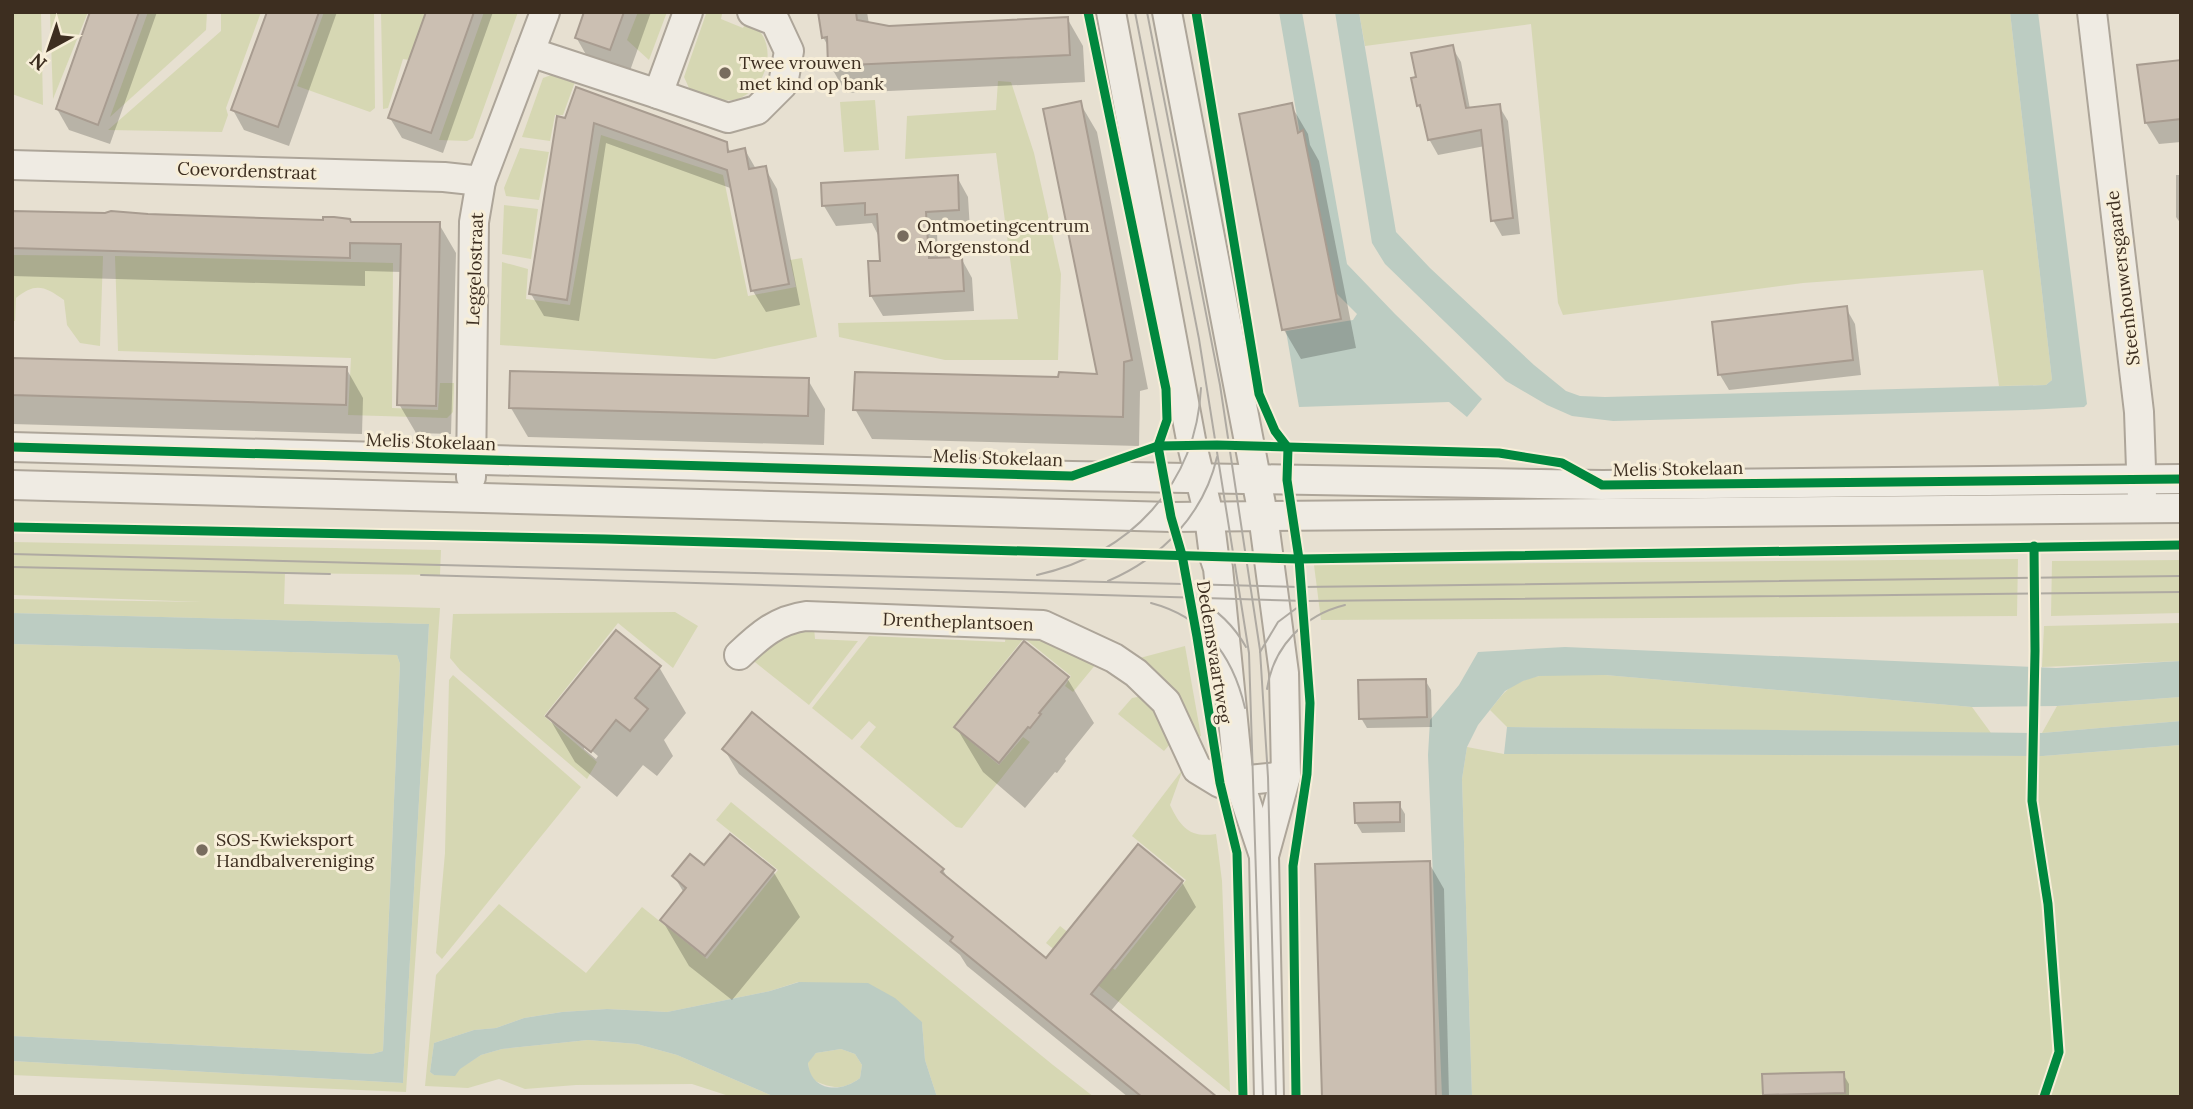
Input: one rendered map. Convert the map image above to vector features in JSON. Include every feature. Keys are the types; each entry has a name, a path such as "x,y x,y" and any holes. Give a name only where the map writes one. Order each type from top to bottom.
{"street":[{"name":"Leggelostraat","path":"471,497 474,222 481,181 545,12"},
{"path":"658,94 688,12"},
{"path":"530,52 728,118 757,110 783,83 789,51 775,21 752,12"},
{"name":"Dedemsvaartweg","path":"1111,12 1192,445 1218,568 1239,781 1264,856"},
{"name":"Dedemsvaartweg","path":"1167,12 1263,515 1284,673 1286,776 1264,856 1269,1097"},
{"name":"Steenhouwersgaarde","path":"2092,12 2139,412 2143,508"},
{"name":"Coevordenstraat","path":"12,165 444,177 481,181"},
{"name":"Melis Stokelaan","path":"12,447 1086,477 1602,485 2181,479"},
{"path":"12,485 1110,516 2181,508"},
{"name":"Drentheplantsoen","path":"740,655 761,633 787,619 806,616 1043,625 1114,658 1136,673 1166,702 1198,769 1220,783 1286,776"}],"green space":[{"path":"12,12 41,12 43,105 12,94"},
{"path":"50,12 88,12 53,99"},
{"path":"148,12 207,12 206,30 110,117"},
{"path":"221,12 261,12 226,108 228,115 222,132 108,130 221,31"},
{"path":"324,12 374,12 375,108 370,112 297,86"},
{"path":"381,12 426,12 409,60 403,59 388,108 383,109"},
{"path":"484,12 518,12 473,138 467,141 439,140"},
{"path":"638,12 667,12 649,60 627,40"},
{"path":"1359,12 2010,12 2052,380 2046,385 1999,386 1983,270 1803,283 1563,315 1558,303 1531,24 1365,46"},
{"path":"706,14 722,14 721,19 743,28 747,21 757,28 764,38 767,62 764,74 749,93 737,99 719,99 689,88 684,77"},
{"path":"554,74 576,79 563,115 555,115 550,141 522,137 543,78"},
{"path":"998,81 1011,82 1034,153 1061,274 1058,360 945,360 839,337 838,323 1018,319 996,153 905,159 907,116 996,110"},
{"path":"875,100 879,150 844,152 840,102"},
{"path":"601,135 723,175 748,296 796,287 790,260 802,258 817,337 715,359 500,345 502,262 528,269 526,299 570,305"},
{"path":"520,148 549,152 539,200 506,196 504,188"},
{"path":"504,205 538,209 531,259 502,254"},
{"path":"12,255 103,256 100,346 80,343 67,325 64,300 45,289 35,288 16,298 15,321 12,321"},
{"path":"115,256 393,263 392,408 438,410 440,383 454,383 453,412 447,418 348,415 351,358 118,351"},
{"path":"12,542 441,550 440,575 285,573 284,604 440,608 406,1092 12,1075 12,1061 403,1083 429,624 12,613 12,599 203,602 12,595"},
{"path":"2018,559 2017,616 1321,620 1314,565"},
{"path":"2181,560 2181,613 2051,616 2052,561"},
{"path":"675,612 698,626 673,668 618,623 544,716 597,762 587,779 460,670 450,658 453,614"},
{"path":"2181,623 2181,661 2042,667 2044,626"},
{"path":"814,627 815,639 858,641 809,705 751,659 785,634"},
{"path":"1006,632 1048,639 1101,658 1073,692 1065,686 1071,676 1024,638 953,727 999,765 1023,737 1030,742 962,828 956,827 860,747 876,727 869,721 852,740 812,708 869,636 1005,642"},
{"name":"SOS-Kwieksport Handbalvereniging","path":"12,644 397,655 400,664 383,1051 372,1054 12,1036"},
{"path":"1185,646 1201,736 1195,738 1136,659"},
{"path":"453,675 581,787 442,959 436,953 445,853 449,680"},
{"path":"1605,675 1972,707 1991,733 1507,727 1490,710 1514,685 1539,676"},
{"path":"1143,696 1152,701 1175,738 1164,751 1118,714 1132,698"},
{"path":"2181,697 2181,721 2042,733 2057,706"},
{"path":"2181,745 2181,1097 1472,1097 1462,779 1467,747 1504,754 2043,756"},
{"path":"1183,769 1170,805 1174,813 1187,830 1193,833 1216,834 1222,881 1230,1092 1046,943 1060,926 1115,970 1186,880 1132,836"},
{"path":"731,802 1094,1097 937,1097 925,1060 922,1022 798,982 770,991 667,1012 607,1009 562,1012 524,1018 496,1028 474,1030 434,1043 430,1072 434,1075 459,1069 481,1055 502,1049 588,1040 637,1044 677,1055 775,1097 732,1097 692,1084 576,1085 525,1089 499,1079 468,1088 425,1086 436,975 499,904 586,973 642,907 707,959 778,870 716,820"},
{"path":"841,1049 855,1054 862,1065 860,1078 849,1085 838,1087 815,1081 809,1072 808,1062 816,1053"}],"shaded area":[{"path":"1279,12 1302,12 1347,264 1482,399 1467,417 1449,402 1299,407 1286,331 1353,320 1357,314 1330,287 1321,256"},
{"path":"1335,12 1359,12 1396,232 1430,268 1534,365 1566,391 1580,396 1605,397 2046,385 2052,380 2010,12 2038,12 2087,404 2084,407 2026,410 1613,421 1572,416 1547,405 1506,381 1385,264 1372,243"},
{"path":"12,613 429,624 403,1083 12,1061 12,1036 372,1054 383,1051 400,664 397,655 12,644"},
{"path":"1565,647 2056,668 2181,661 2181,697 2057,706 1972,707 1605,675 1539,676 1523,681 1505,691 1478,725 1467,747 1462,779 1472,1097 1442,1097 1428,755 1430,720 1459,685 1478,652"},
{"path":"2181,721 2181,745 2043,756 1504,754 1507,727 2042,733"},
{"path":"799,982 868,983 895,998 922,1022 925,1060 937,1097 775,1097 677,1055 637,1044 588,1040 502,1049 481,1055 460,1069 455,1076 434,1075 430,1072 434,1043 474,1030 496,1028 524,1018 607,1009 667,1012 770,991","holes":["841,1049 855,1054 862,1065 860,1078 852,1083 828,1087 815,1080 810,1073 808,1063 816,1053"]}],"building":[{"path":"90,12 139,12 98,125 56,109"},
{"path":"267,12 319,12 278,127 231,110"},
{"path":"426,12 474,12 431,133 388,118"},
{"path":"584,12 624,12 610,50 575,38"},
{"path":"818,12 856,12 857,20 889,26 1068,17 1070,55 828,66 827,37 822,38"},
{"path":"1453,45 1466,108 1500,104 1513,218 1491,221 1481,130 1428,140 1411,78 1416,77 1411,53"},
{"path":"2181,60 2181,119 2145,123 2137,65"},
{"path":"576,87 727,142 728,152 745,148 749,169 766,166 789,284 751,291 727,170 594,123 567,300 529,294 557,116 565,118"},
{"path":"1081,101 1132,360 1124,362 1123,417 853,410 855,372 1058,377 1059,372 1097,374 1043,109"},
{"path":"1292,103 1298,133 1303,130 1341,319 1282,330 1239,114"},
{"name":"Ontmoetingcentrum Morgenstond","path":"958,175 959,210 926,212 929,258 962,257 964,291 870,296 868,261 880,261 877,214 865,215 865,203 822,206 821,183"},
{"path":"12,211 111,211 323,220 323,217 334,217 350,219 351,222 440,222 436,406 397,405 401,244 350,243 350,258 12,248"},
{"path":"1847,306 1853,360 1718,375 1712,322"},
{"path":"12,358 347,367 346,405 12,395"},
{"path":"510,371 809,378 808,416 509,408"},
{"path":"616,630 661,666 635,698 648,709 630,731 616,720 591,752 546,716"},
{"path":"1024,641 1069,677 999,763 954,727"},
{"path":"1426,679 1427,717 1359,719 1358,680"},
{"path":"752,712 944,869 941,872 1046,958 1138,844 1183,881 1091,994 1217,1097 1142,1097 950,941 953,937 722,749"},
{"path":"1400,802 1400,822 1355,823 1354,803"},
{"path":"730,834 775,870 705,956 660,920 686,888 672,876 690,854 704,865"},
{"path":"1430,861 1436,1097 1322,1097 1315,864"},
{"path":"1844,1072 1845,1093 1763,1095 1762,1074"}],"tram line":[{"path":"1135,12 1199,339 1249,653 1263,1097"},
{"path":"1147,12 1220,385 1260,650 1268,777 1276,1097"},
{"path":"1037,575 1071,565 1101,551 1128,532 1152,510 1171,484 1186,455 1196,423 1201,388"},
{"path":"1108,581 1146,560 1178,532 1202,497 1217,457"},
{"path":"12,554 1300,587 2181,576"},
{"path":"12,567 330,574"},
{"path":"421,575 1306,601 2181,592"},
{"path":"1197,599 1225,619 1246,647"},
{"path":"1260,652 1278,622 1306,601"},
{"path":"1151,603 1186,618 1213,641 1233,672 1245,708"},
{"path":"1267,689 1276,660 1293,635 1316,616 1345,605"}],"cycle path":[{"path":"1088,12 1166,389 1167,420 1158,446 1171,517 1182,555 1220,783 1237,853 1243,1097"},
{"path":"1196,12 1259,394 1275,431 1288,448 1287,480 1299,559 1310,703 1307,774 1293,866 1296,1097"},
{"path":"12,447 1072,476 1158,446 1217,445 1499,453 1562,463 1602,485 2181,479"},
{"path":"12,527 605,539 1299,559 2181,545"},
{"path":"2034,546 2032,801 2048,904 2059,1052 2044,1097"}],"place":[{"name":"Twee vrouwen met kind op bank","path":"725,73"},
{"name":"Ontmoetingcentrum Morgenstond","path":"903,236"},
{"name":"SOS-Kwieksport Handbalvereniging","path":"202,850"}]}
